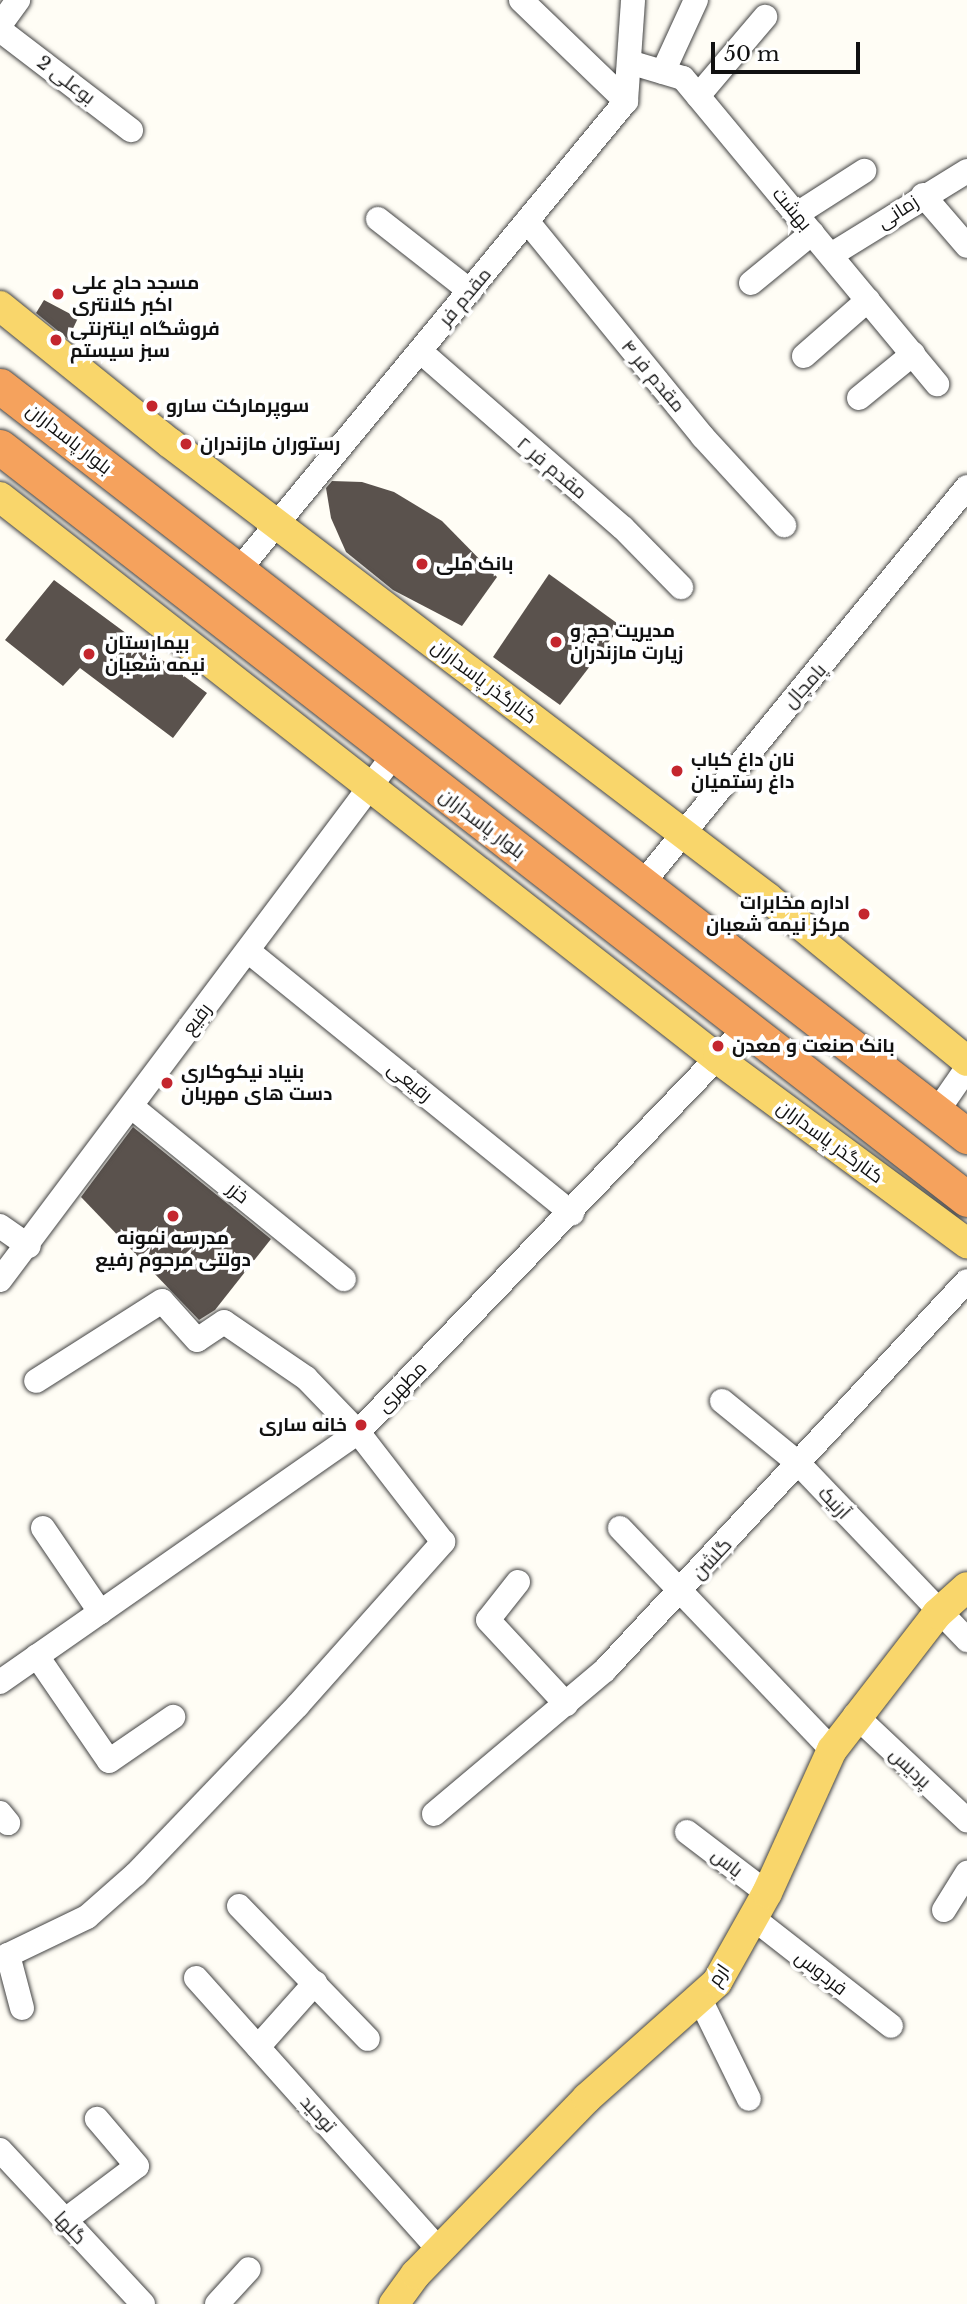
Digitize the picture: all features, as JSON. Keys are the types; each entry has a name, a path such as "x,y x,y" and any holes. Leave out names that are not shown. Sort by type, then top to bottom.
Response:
{"highway":[{"name":"بلوار پاسداران","path":"0,386 967,1136"},
{"name":"بلوار پاسداران","path":"0,447 393,756 967,1199"}],"main road":[{"name":"کنارگذر پاسداران","path":"0,306 277,525 683,834 967,1061"},
{"name":"کنارگذر پاسداران","path":"0,497 368,789 718,1059 967,1243"},
{"name":"ارم","path":"400,2301 439,2250 587,2098 717,1982 760,1905 832,1751 855,1715 937,1614 967,1587"}],"street":[{"path":"0,27 18,0"},
{"path":"521,0 626,101"},
{"path":"626,101 634,0"},
{"path":"663,72 696,0"},
{"path":"698,96 765,17"},
{"name":"بوعلی 2","path":"0,27 131,130"},
{"name":"بهشت","path":"629,62 683,78 937,384"},
{"name":"مقدم فر","path":"238,571 626,101"},
{"path":"751,283 804,223 864,171"},
{"name":"زمانی","path":"831,255 923,195 967,171"},
{"path":"923,195 967,246"},
{"path":"378,219 470,291"},
{"name":"مقدم فر ۴","path":"527,222 704,437 784,525"},
{"path":"804,356 868,300"},
{"name":"مقدم فر ۲","path":"420,351 623,528 681,587"},
{"path":"859,398 913,354"},
{"name":"پامچال","path":"642,884 967,487"},
{"name":"رفیع","path":"0,1280 29,1246 393,756"},
{"name":"رفیعی","path":"248,951 572,1213"},
{"name":"مطهری","path":"0,1682 358,1432 572,1213 747,1027"},
{"path":"936,1112 967,1068"},
{"name":"خزر","path":"132,1107 344,1279"},
{"path":"0,1226 29,1246"},
{"name":"گلشن","path":"434,1814 566,1703 683,1590 967,1281"},
{"path":"22,2008 8,1955 87,1917 136,1874 297,1706 443,1542 358,1432 306,1378 223,1322 197,1340 162,1301 36,1381"},
{"name":"آرنیک","path":"722,1401 798,1464 937,1614 967,1640"},
{"path":"43,1528 100,1612"},
{"path":"620,1528 683,1590 832,1751"},
{"path":"518,1582 488,1620 566,1703"},
{"path":"37,1656 110,1761 173,1717"},
{"name":"پردیس","path":"855,1715 967,1819"},
{"name":"یاس","path":"687,1832 760,1905"},
{"path":"944,1910 967,1874"},
{"name":"فردوس","path":"760,1905 891,2026"},
{"path":"239,1906 368,2039"},
{"name":"توحید","path":"196,1978 439,2250"},
{"path":"258,2047 315,1983"},
{"path":"700,1999 748,2099"},
{"path":"64,2221 137,2166 97,2119"},
{"name":"گلها","path":"0,2150 142,2304"},
{"path":"218,2304 249,2269"}],"building":[{"path":"44,300 78,318 68,339 36,313"},
{"name":"بانک ملی","path":"332,481 362,482 394,492 442,521 497,577 462,626 393,590 346,552 331,518 326,488"},
{"name":"مدیریت حج و زیارت مازندران","path":"549,574 621,626 560,705 493,657"},
{"name":"بیمارستان نیمه شعبان","path":"54,580 207,693 173,738 80,668 63,686 5,640"},
{"name":"مدرسه نمونه دولتی مرحوم رفیع","path":"133,1127 271,1239 215,1310 199,1320 81,1197"}],"place":[{"name":"مسجد حاج علی اکبر کلانتری","path":"58,294"},
{"name":"فروشگاه اینترنتی سبز سیستم","path":"56,340"},
{"name":"سوپرمارکت سارو","path":"152,406"},
{"name":"رستوران مازندران","path":"186,444"},
{"name":"بانک ملی","path":"422,564"},
{"name":"مدیریت حج و زیارت مازندران","path":"556,642"},
{"name":"بیمارستان نیمه شعبان","path":"89,654"},
{"name":"نان داغ کباب داغ رستمیان","path":"677,771"},
{"name":"اداره مخابرات مرکز نیمه شعبان","path":"864,914"},
{"name":"بانک صنعت و معدن","path":"718,1046"},
{"name":"بنیاد نیکوکاری دست های مهربان","path":"167,1083"},
{"name":"مدرسه نمونه دولتی مرحوم رفیع","path":"173,1216"},
{"name":"خانه ساری","path":"361,1425"}]}
